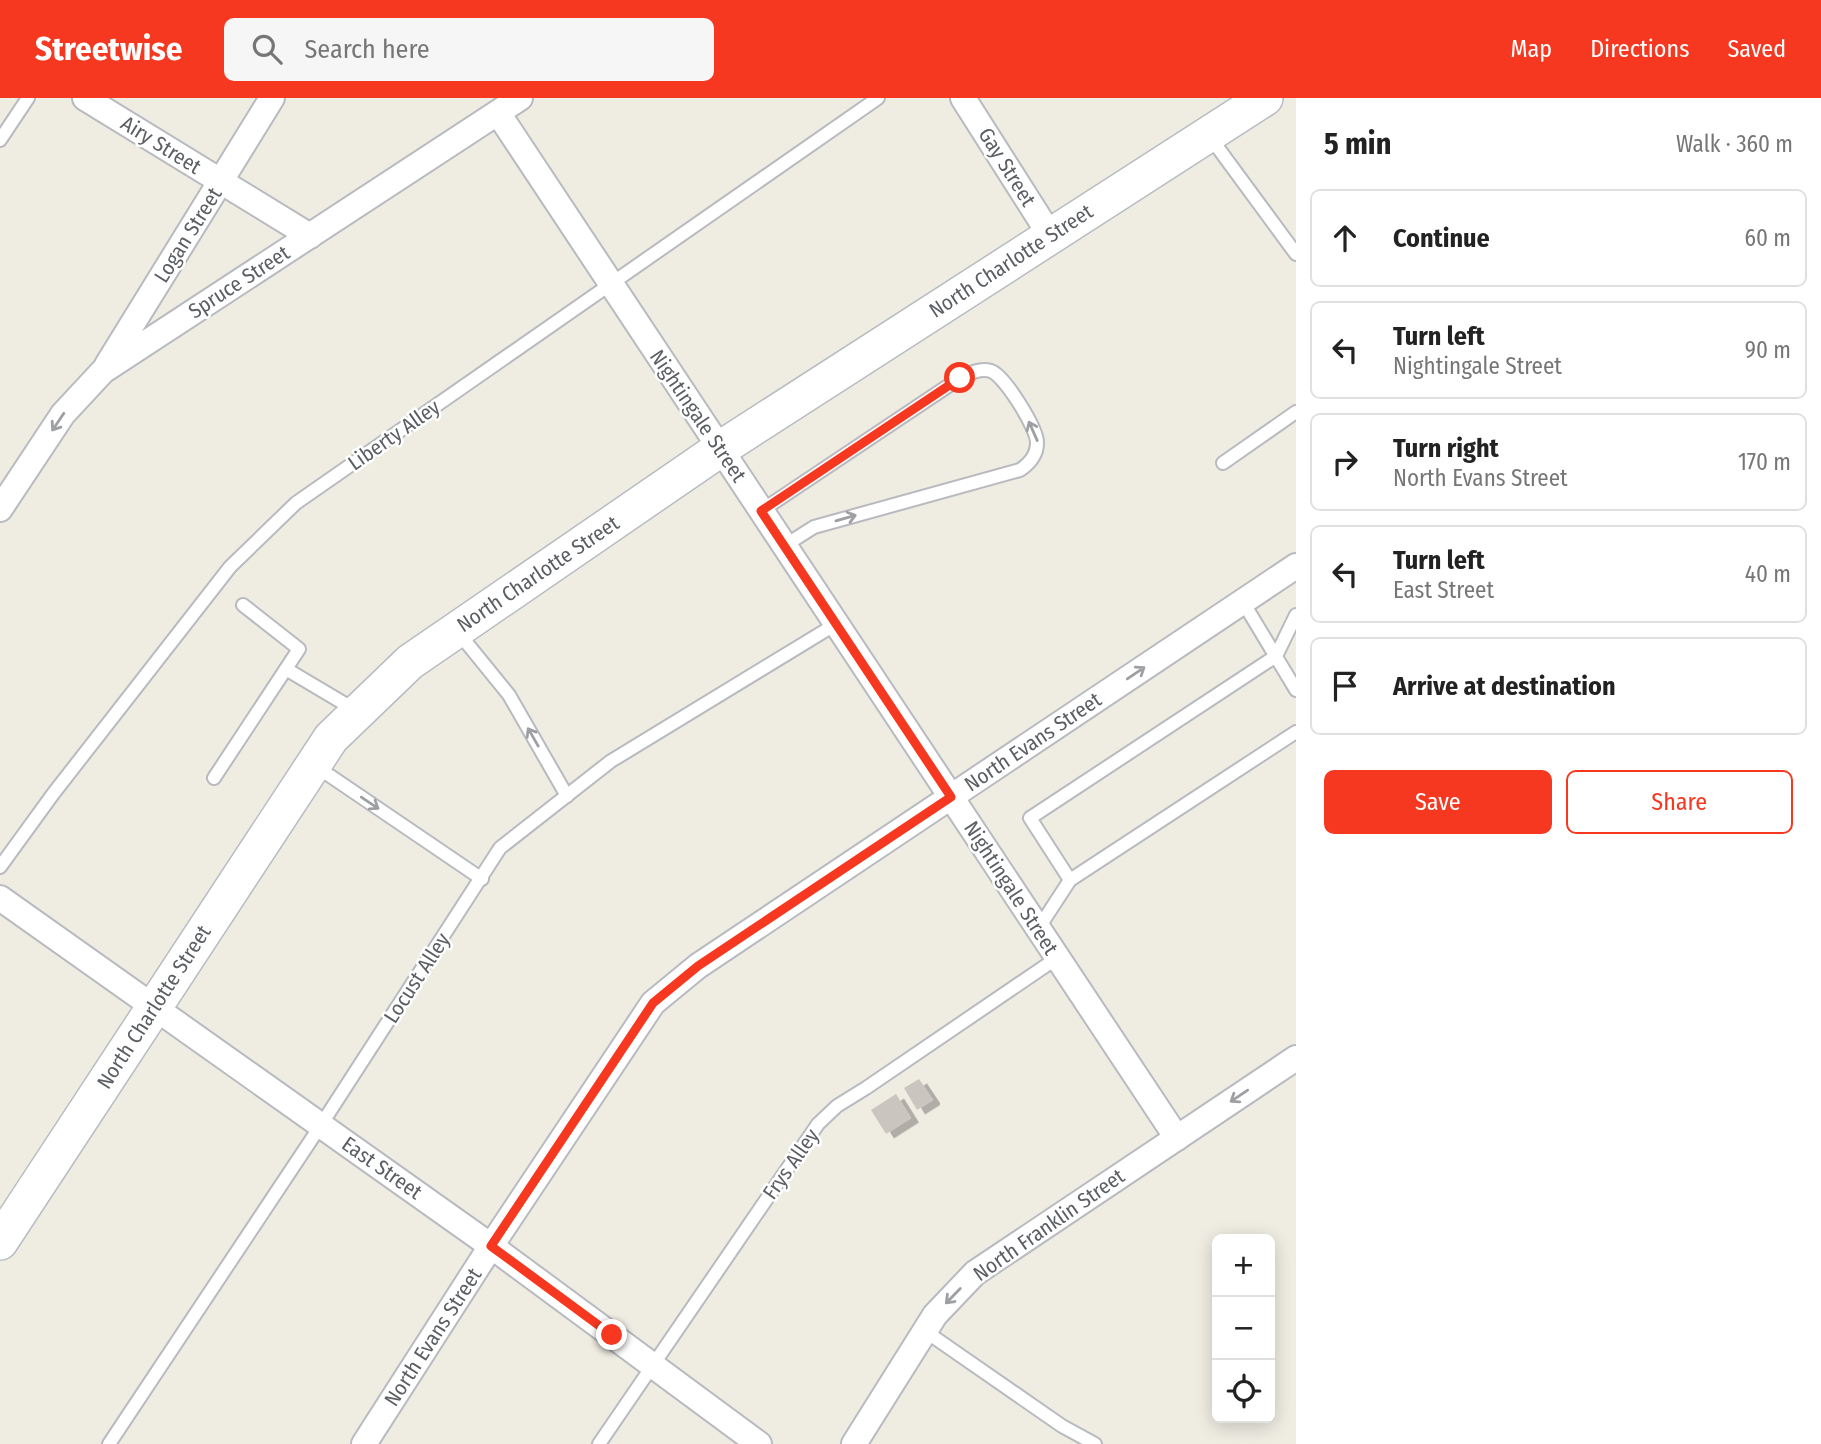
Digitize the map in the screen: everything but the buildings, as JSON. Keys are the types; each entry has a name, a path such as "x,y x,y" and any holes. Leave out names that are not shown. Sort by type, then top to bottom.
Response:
{"main road":[{"name":"North Charlotte Street","path":"0,1242 331,738 410,662 720,449 1265,98"}],"street":[{"name":"Airy Street","path":"85,98 310,236"},
{"name":"Logan Street","path":"103,371 272,98"},
{"name":"Spruce Street","path":"0,509 63,414 103,371 520,98"},
{"name":"Gay Street","path":"963,98 1050,235"},
{"name":"Nightingale Street","path":"498,113 1177,1138"},
{"name":"North Evans Street","path":"364,1444 491,1246 653,1003 698,966 1296,566"},
{"name":"East Street","path":"0,898 491,1246 759,1444"},
{"name":"North Franklin Street","path":"854,1444 935,1315 975,1273 1296,1058"}],"lane":[{"path":"0,140 28,98"},
{"name":"Liberty Alley","path":"0,867 53,794 230,567 296,503 878,98"},
{"path":"1208,134 1296,254"},
{"path":"761,511 960,378 975,371 991,371 1003,378 1034,430 1038,443 1030,463 1020,470 814,527 784,545"},
{"path":"1223,463 1296,412"},
{"path":"1243,602 1296,690"},
{"path":"214,778 299,649 243,605"},
{"path":"1070,880 1030,818 1276,656 1296,615"},
{"name":"Locust Alley","path":"109,1444 321,1125 500,848 611,761 836,624"},
{"path":"456,630 509,695 567,796"},
{"path":"286,669 358,712"},
{"path":"1038,929 1070,880 1296,732"},
{"path":"314,764 482,879"},
{"name":"Frys Alley","path":"599,1444 818,1124 836,1106 1058,958"},
{"path":"925,1331 1062,1426 1095,1444"}],"route":[{"path":"612,1335 491,1246 653,1003 698,966 951,797 761,511 960,378"}]}
